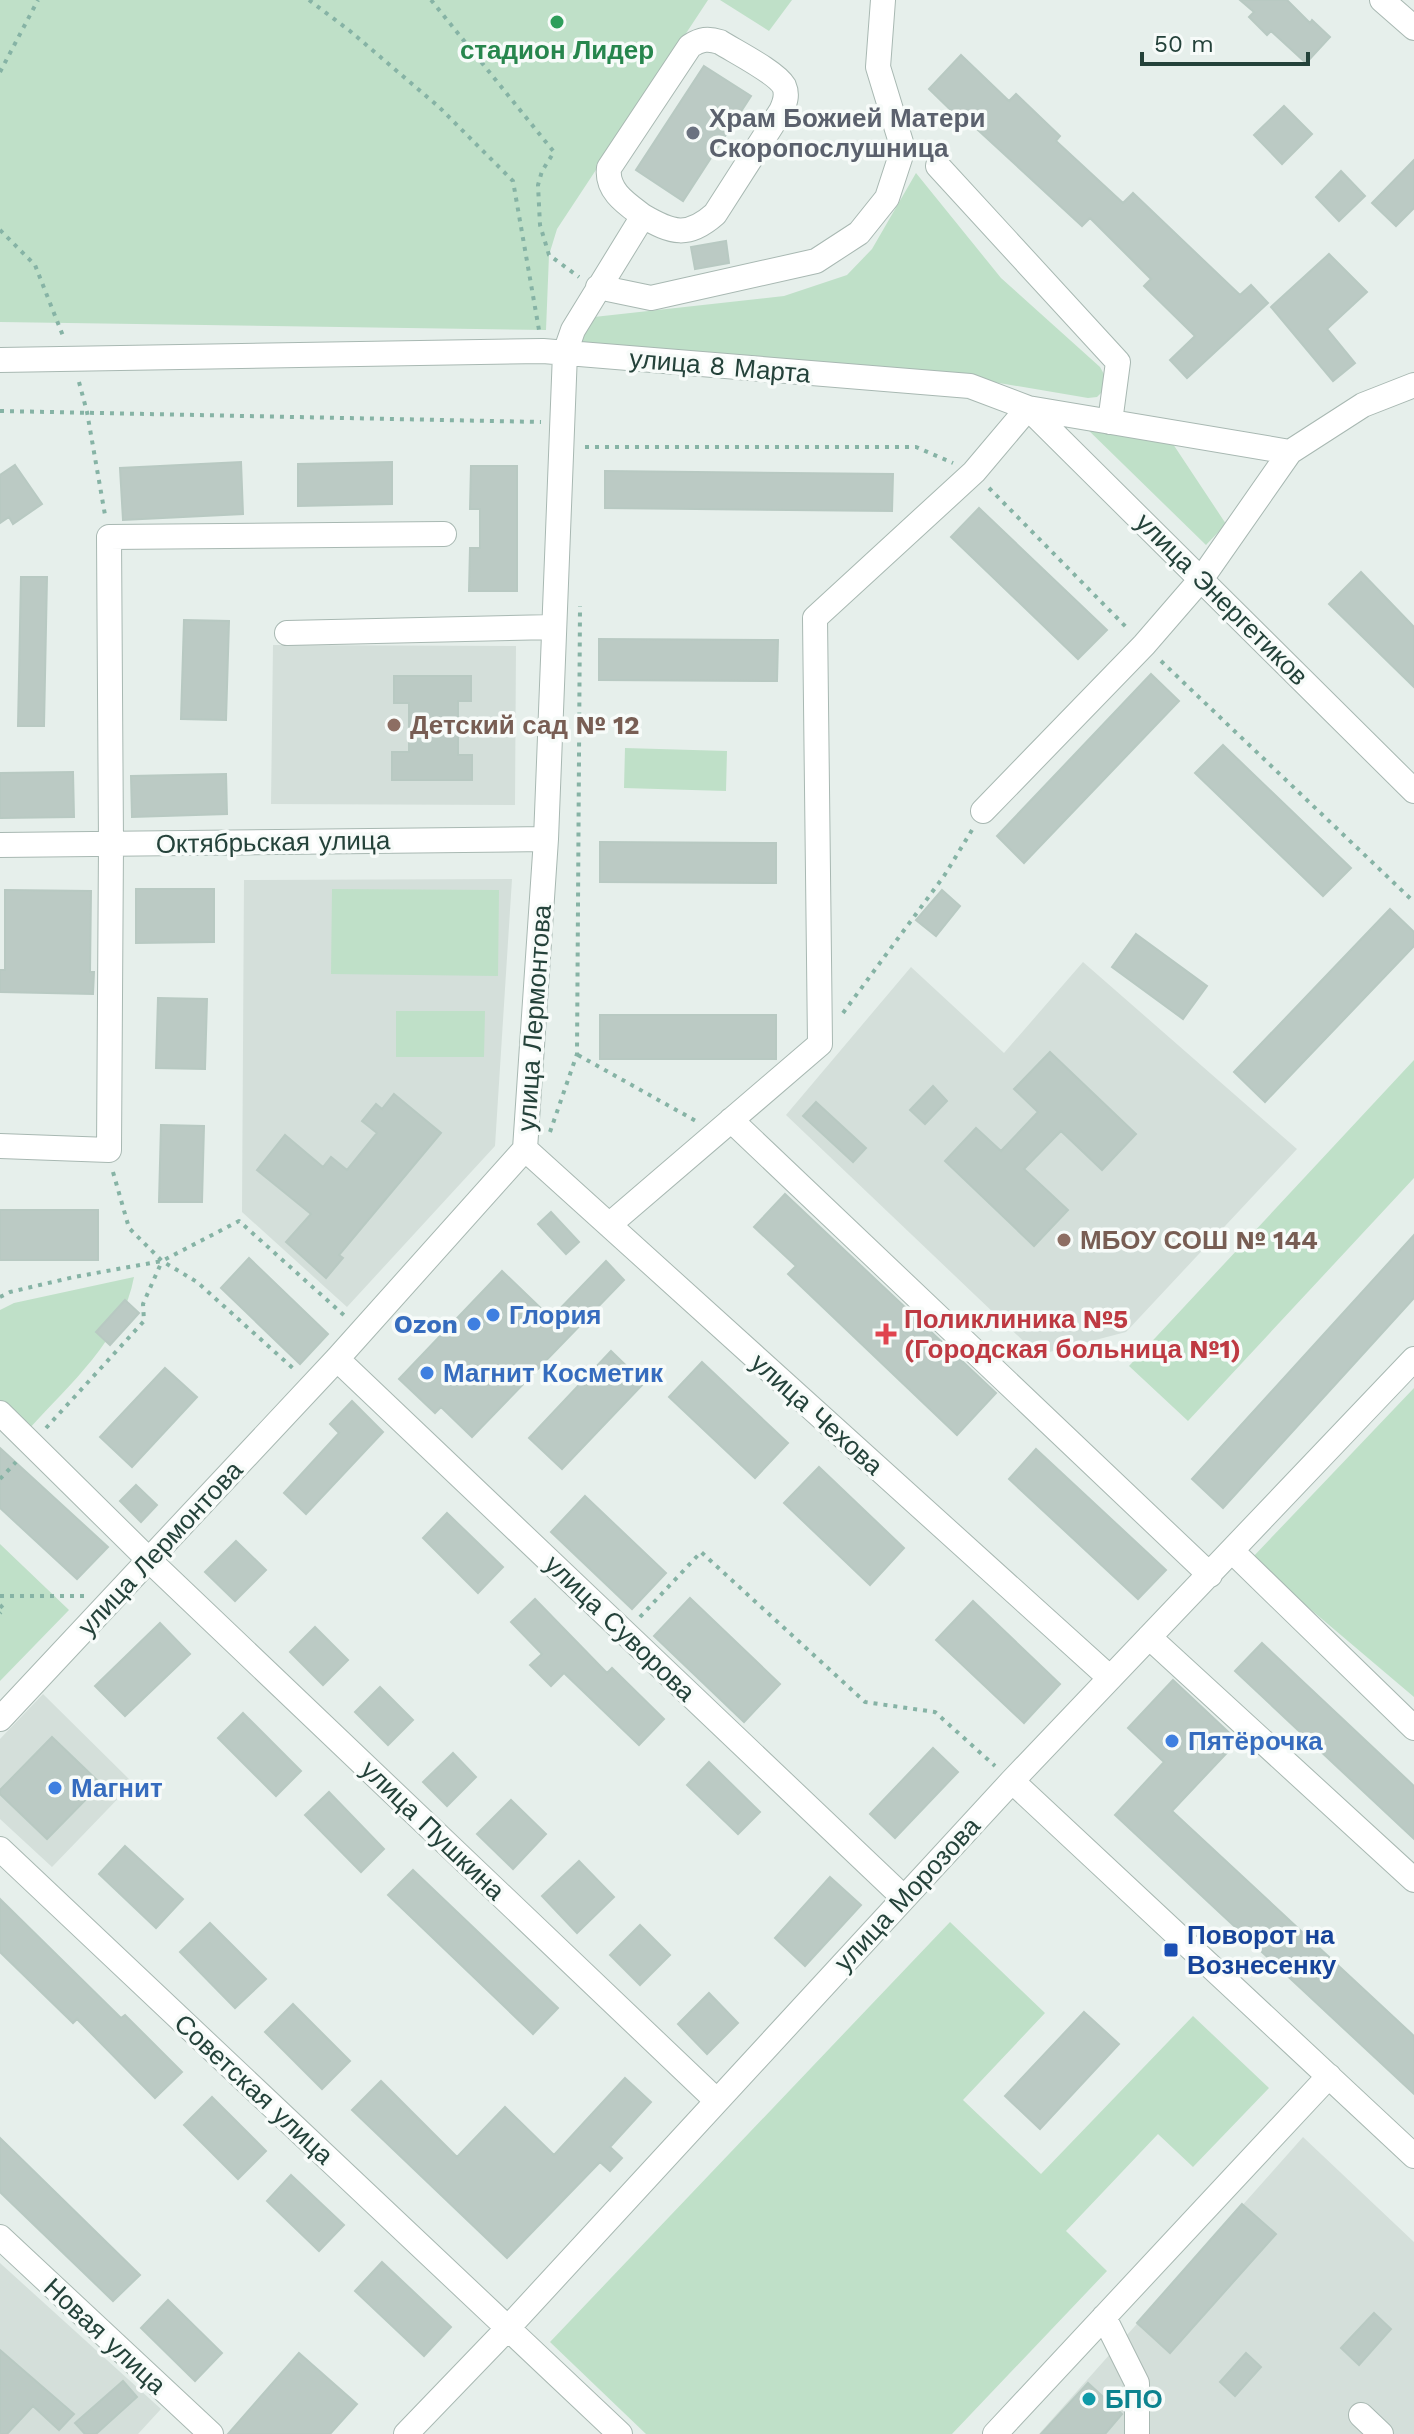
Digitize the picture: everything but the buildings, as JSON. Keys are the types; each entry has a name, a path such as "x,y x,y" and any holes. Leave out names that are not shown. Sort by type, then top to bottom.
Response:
{"street":[{"path":"598,287 651,298 816,261 859,233 887,198 903,149 878,67 883,0"},
{"path":"1382,0 1414,28"},
{"path":"699,40 720,42 784,86 786,99 781,111 715,214 700,227 684,232 658,225 643,216 621,200 608,176 609,168 690,46 699,40"},
{"path":"938,166 1118,362 1110,422"},
{"path":"554,352 573,330 643,216"},
{"name":"улица 8 Марта","path":"0,360 554,352 970,386 1028,408 1290,452"},
{"name":"улица Лермонтова","path":"0,1719 337,1359 525,1149 546,839 562,421 554,352"},
{"path":"983,811 1144,645 1202,578 1290,452 1363,405 1413,387"},
{"path":"609,1225 820,1044 815,618 974,472 1028,408"},
{"name":"улица Энергетиков","path":"1028,408 1414,791"},
{"path":"0,1146 109,1150 109,537 444,534"},
{"path":"287,633 554,627"},
{"name":"Октябрьская улица","path":"0,845 546,839"},
{"path":"723,1126 1210,1575"},
{"name":"улица Чехова","path":"525,1149 1110,1678"},
{"name":"улица Суворова","path":"337,1359 903,1897"},
{"name":"улица Морозова","path":"406,2434 507,2329 903,1897 1414,1359"},
{"name":"улица Пушкина","path":"0,1413 149,1560 717,2101"},
{"path":"1232,1551 1414,1728"},
{"path":"1149,1637 1414,1880"},
{"path":"1012,1781 1414,2156"},
{"name":"Советская улица","path":"0,1849 620,2434"},
{"path":"995,2434 1329,2076"},
{"name":"Новая улица","path":"0,2237 211,2434"},
{"path":"1104,2317 1137,2383 1137,2434"},
{"path":"1361,2415 1381,2434"}],"path":[{"path":"0,72 38,0"},
{"path":"309,0 439,107 513,181 554,352"},
{"path":"431,0 554,152 542,171 538,185 540,225 549,255 572,273 598,287"},
{"path":"0,230 35,265 72,360 87,412 109,537"},
{"path":"0,411 562,421 581,447 916,447 974,472 1144,645 1414,902"},
{"path":"549,1135 577,1054 580,591"},
{"path":"820,1044 944,876 983,811"},
{"path":"577,1054 723,1126"},
{"path":"109,1150 117,1193 129,1228 162,1261 197,1282 312,1385"},
{"path":"0,1297 74,1277 162,1261 239,1221 351,1321"},
{"path":"0,1479 144,1321 143,1304 162,1261"},
{"path":"625,1632 701,1552 865,1702 935,1712 1012,1781"},
{"path":"0,1596 93,1596 83,1607"},
{"path":"0,1605 4,1609 0,1613"}],"shaded area":[{"name":"Детский сад № 12","path":"273,645 516,646 515,805 271,804"},
{"path":"512,879 495,1146 347,1307 242,1212 244,880"},
{"name":"МБОУ СОШ № 144","path":"1083,962 1297,1149 1126,1332 1038,1355 786,1115 911,967 1004,1053"},
{"path":"43,1694 133,1783 52,1867 0,1819 0,1739"},
{"path":"1303,2137 1414,2242 1414,2434 1039,2434"},
{"path":"0,2263 161,2409 138,2434 0,2434"}],"green space":[{"path":"0,0 708,0 557,229 549,255 546,330 0,322"},
{"path":"720,0 792,0 769,31"},
{"path":"916,173 1001,278 1100,367 1105,376 1105,389 1097,397 952,375 584,346 579,336 594,317 784,296 847,275 872,249"},
{"path":"1082,424 1173,444 1226,524 1206,545"},
{"path":"625,748 727,751 726,791 624,788"},
{"path":"332,889 499,890 498,976 331,974"},
{"path":"396,1011 485,1011 484,1057 396,1057"},
{"path":"1414,1060 1414,1178 1188,1421 1129,1366"},
{"path":"134,1277 119,1320 106,1340 77,1378 29,1429 0,1400 0,1310 14,1303"},
{"path":"1414,1388 1414,1697 1251,1559"},
{"path":"0,1544 69,1610 0,1681"},
{"path":"950,1922 1045,2013 963,2100 1041,2174 1193,2016 1269,2088 1193,2167 1158,2134 1066,2231 1107,2271 952,2434 646,2434 550,2342"}],"place":[{"name":"стадион Лидер","path":"557,22"},
{"name":"Храм Божией Матери Скоропослушница","path":"693,133"},
{"name":"Детский сад № 12","path":"394,725"},
{"name":"МБОУ СОШ № 144","path":"1064,1240"},
{"name":"Глория","path":"493,1315"},
{"name":"Ozon","path":"474,1324"},
{"name":"Поликлиника №5 (Городская больница №1)","path":"886,1334"},
{"name":"Магнит Косметик","path":"427,1373"},
{"name":"Пятёрочка","path":"1172,1741"},
{"name":"Магнит","path":"55,1788"},
{"name":"Поворот на Вознесенку","path":"1171,1950"},
{"name":"БПО","path":"1089,2399"}]}
